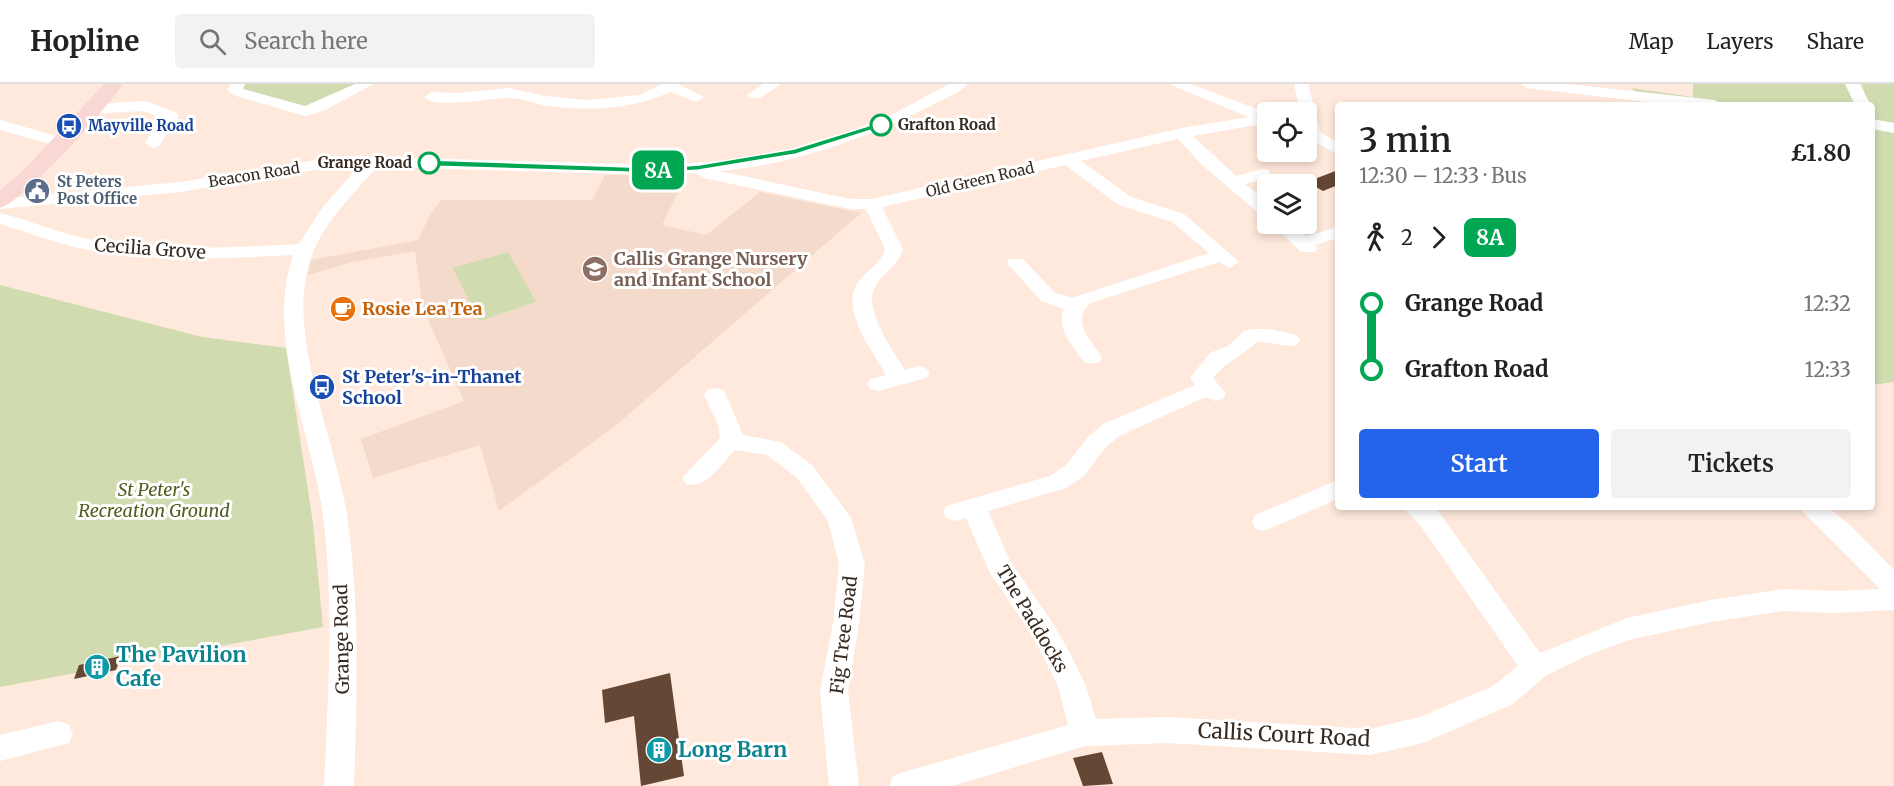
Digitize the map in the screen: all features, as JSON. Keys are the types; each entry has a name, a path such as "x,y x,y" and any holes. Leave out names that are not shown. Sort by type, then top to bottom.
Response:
{"main road":[{"path":"0,202 30,177 114,84"}],"street":[{"path":"238,84 235,90 238,92 302,111 318,108 367,84"},
{"path":"755,95 774,84"},
{"name":"Beacon Road","path":"0,202 180,187 330,162 658,170 699,168 760,160 835,141 891,120 960,84"},
{"path":"1176,84 1257,115"},
{"path":"1301,84 1304,102"},
{"path":"1527,84 1691,102"},
{"path":"1694,84 1699,102"},
{"path":"1852,84 1861,102"},
{"path":"432,96 458,98 515,88 545,101 587,105 642,99 670,86 696,97"},
{"path":"92,109 145,106 171,116 155,136"},
{"name":"Old Green Road","path":"699,168 704,174 850,204 872,204 1182,133 1257,120"},
{"path":"1875,124 1894,128"},
{"path":"0,125 61,142"},
{"path":"1182,133 1208,161 1257,202"},
{"path":"1317,135 1335,148"},
{"path":"1069,160 1125,201 1178,218 1227,259 1083,299 1073,306 1070,315 1071,326 1083,354"},
{"name":"Grange Road","path":"339,786 344,607 330,480 311,412 296,339 294,289 303,249 334,204 372,162"},
{"path":"1234,182 1257,175"},
{"path":"872,204 894,249 888,266 866,285 861,299 862,309 909,376 878,384"},
{"name":"Cecilia Grove","path":"0,218 85,244 148,252 188,254 303,249"},
{"path":"1293,234 1306,245 1335,229"},
{"path":"1014,269 1048,297 1073,306"},
{"name":"The Paddocks","path":"1085,733 1072,686 1060,661 1043,630 999,566 965,510 1071,476 1081,466 1099,438 1209,387 1217,358 1235,351 1251,336 1270,335 1290,340"},
{"path":"696,478 730,441 732,434 714,402"},
{"name":"Fig Tree Road","path":"730,441 773,448 805,472 839,518 852,564 846,623 834,691 844,786"},
{"path":"1264,522 1335,490"},
{"path":"1419,510 1429,518 1535,668"},
{"path":"1814,510 1841,532 1894,587"},
{"name":"Callis Court Road","path":"904,786 1085,733 1179,730 1370,742 1423,730 1503,694 1535,668 1576,648 1627,629 1711,611 1783,600 1834,602 1894,599"},
{"path":"0,748 59,734"}],"shaded area":[{"path":"605,175 678,176 673,187 680,188 662,225 706,235 760,192 861,213 614,427 499,511 480,445 373,478 361,439 464,401 423,308 415,251 353,262 308,275 311,260 418,240 430,215 441,200 592,200"}],"green space":[{"path":"242,84 363,84 310,108 243,91"},
{"path":"1693,84 1847,84 1851,92 1865,93 1861,84 1894,84 1894,382 1875,385 1875,102 1650,102 1631,88 1693,97"},
{"path":"508,252 536,302 479,321 453,268"},
{"name":"St Peter's Recreation Ground","path":"0,285 202,337 286,348 313,523 323,627 0,687"}],"building":[{"path":"1335,171 1335,186 1323,191 1317,188 1317,178"},
{"name":"The Pavilion Cafe","path":"121,656 116,670 74,679 79,665"},
{"name":"Long Barn","path":"670,673 684,776 641,786 634,716 605,723 602,690"},
{"path":"1102,752 1113,784 1083,786 1073,758"}],"bus line":[{"name":"8A","path":"429,163 658,170 723,166 796,152 881,125"}],"place":[{"name":"Grafton Road","path":"881,125"},
{"name":"Mayville Road","path":"69,126"},
{"name":"Grange Road","path":"429,163"},
{"name":"St Peters Post Office","path":"37,191"},
{"name":"Callis Grange Nursery and Infant School","path":"595,269"},
{"name":"Rosie Lea Tea","path":"343,309"},
{"name":"St Peter's-in-Thanet School","path":"322,387"},
{"name":"The Pavilion Cafe","path":"97,667"},
{"name":"Long Barn","path":"659,750"}]}
